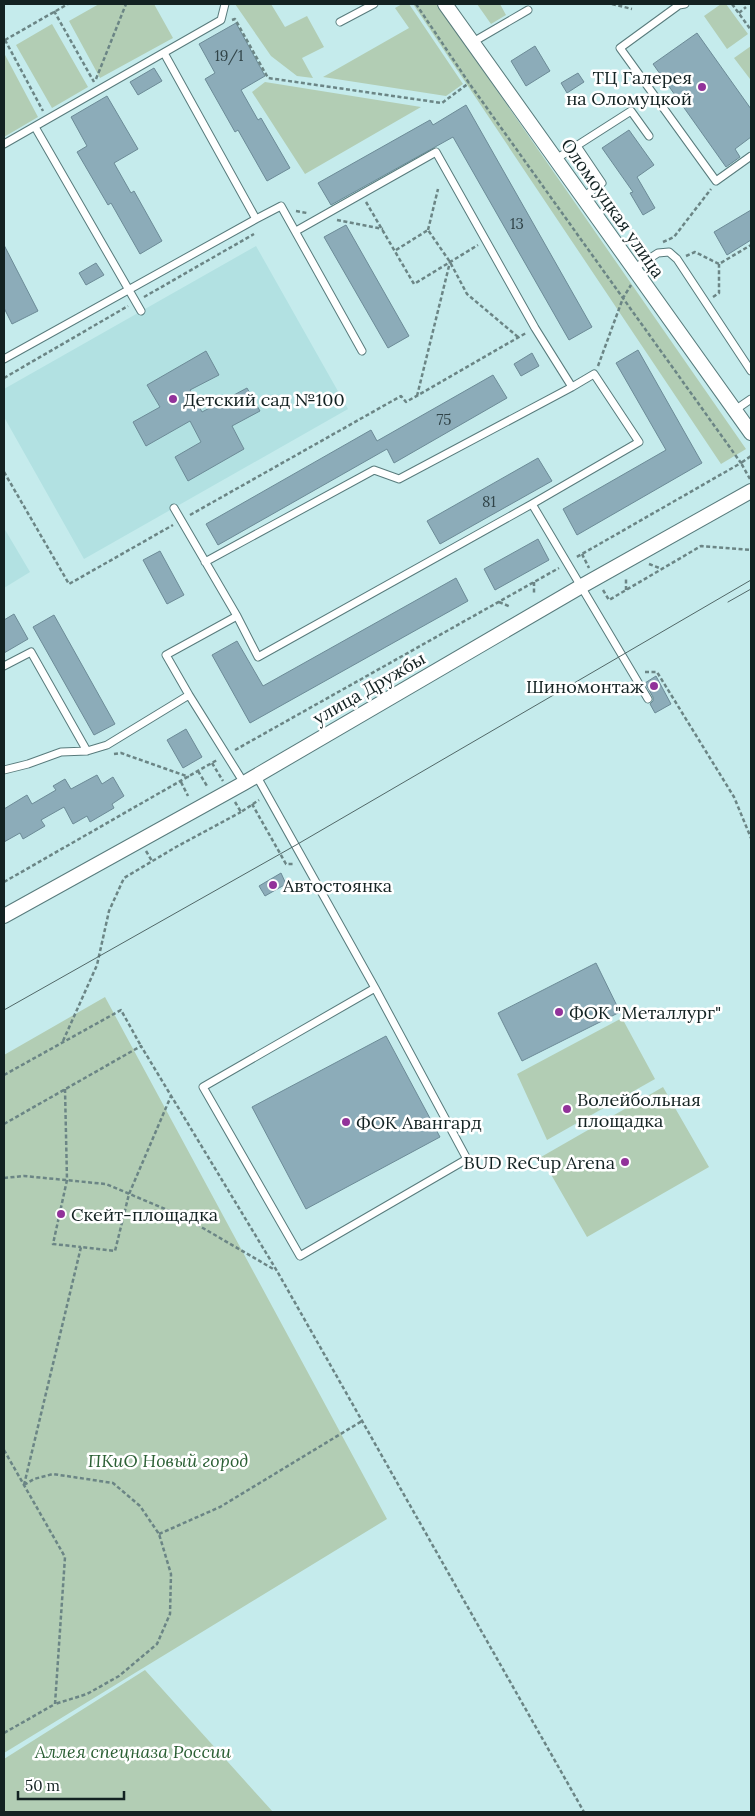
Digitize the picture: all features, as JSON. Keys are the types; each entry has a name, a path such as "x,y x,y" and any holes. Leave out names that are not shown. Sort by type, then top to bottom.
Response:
{"street":[{"name":"Оломоуцкая улица","path":"445,4 556,159 633,275 751,433"},
{"name":"улица Дружбы","path":"4,916 250,779 580,587 751,491"}],"lane":[{"path":"4,144 221,20 225,4"},
{"path":"340,22 374,4"},
{"path":"684,4 679,5 620,48 716,182 751,156"},
{"path":"472,42 528,10"},
{"path":"164,53 256,219"},
{"path":"556,159 630,111 649,136"},
{"path":"35,127 141,311"},
{"path":"577,146 602,183 582,197"},
{"path":"296,231 436,152 535,328 572,387"},
{"path":"4,359 282,206 362,351"},
{"path":"633,275 658,253 669,252 678,259 751,371"},
{"path":"174,508 205,562 237,616 258,657 640,442 594,374 399,479 374,470 205,562"},
{"path":"735,410 751,399"},
{"path":"532,504 648,699"},
{"path":"237,616 166,655 226,755 266,796 296,845 375,988 467,1159 300,1256 203,1087 375,988"},
{"path":"4,666 31,652 87,752"},
{"path":"4,770 28,764 61,752 87,752 107,745 189,695"}],"path":[{"path":"47,120 4,40 68,4"},
{"path":"54,12 94,83 126,4"},
{"path":"416,4 469,83 751,480"},
{"path":"612,4 632,10"},
{"path":"732,4 751,30"},
{"path":"739,13 746,8"},
{"path":"221,20 224,25 235,19 268,78 442,103 469,83"},
{"path":"658,253 658,244 674,236 716,182"},
{"path":"396,250 428,230 438,189"},
{"path":"362,194 414,284 486,240"},
{"path":"286,215 294,211 383,229"},
{"path":"4,378 261,230"},
{"path":"428,230 450,262 467,294 518,337"},
{"path":"719,264 751,245"},
{"path":"678,259 695,252 719,264"},
{"path":"417,396 450,262"},
{"path":"719,264 719,293"},
{"path":"594,374 633,275"},
{"path":"4,472 69,584 400,396 406,402 535,328"},
{"path":"4,882 568,563 741,464 751,456"},
{"path":"600,586 609,600 701,546 751,550"},
{"path":"582,554 593,574"},
{"path":"649,564 662,569"},
{"path":"626,576 626,590"},
{"path":"534,582 534,594"},
{"path":"499,602 511,607"},
{"path":"633,673 657,672 734,797 751,838"},
{"path":"106,756 121,753 189,777"},
{"path":"212,763 225,784"},
{"path":"198,771 207,786"},
{"path":"180,782 188,796"},
{"path":"232,796 240,812"},
{"path":"63,1041 97,965 109,911 124,878 266,796"},
{"path":"173,842 176,847"},
{"path":"146,850 152,861"},
{"path":"4,1075 121,1010 276,1271 584,1812"},
{"path":"4,1124 141,1046"},
{"path":"65,1089 67,1180 53,1244 115,1251 129,1194 171,1096"},
{"path":"4,1178 24,1176 106,1184 184,1216 276,1271"},
{"path":"24,1485 81,1247"},
{"path":"159,1534 220,1507 362,1421"},
{"path":"4,1450 65,1557 55,1704"},
{"path":"4,1733 55,1704 87,1694 119,1676 157,1644 170,1614 171,1574 159,1534 140,1506 113,1483 53,1474 34,1479 24,1485"}],"shaded area":[{"name":"Детский сад №100","path":"256,246 348,409 84,559 4,417 4,389"},
{"path":"4,528 30,572 4,588"}],"green space":[{"path":"99,4 154,4 173,38 100,78 69,21"},
{"path":"235,4 271,4 285,27 307,16 324,47 302,58 313,78 297,76 271,56"},
{"path":"402,4 409,4 463,84 446,96 323,77 409,28 395,8"},
{"path":"413,4 437,4 746,449 721,464"},
{"path":"477,4 500,4 506,15 491,24"},
{"path":"721,4 726,4 748,34 727,49 704,16"},
{"path":"52,24 88,87 52,108 16,45"},
{"path":"751,46 751,79 750,79 734,58"},
{"path":"4,53 38,117 4,137"},
{"path":"265,82 421,107 305,174 252,92"},
{"name":"ПКиО Новый город","path":"105,997 387,1519 4,1753 4,1055"},
{"name":"Волейбольная площадка","path":"622,1018 655,1079 547,1140 517,1074"},
{"name":"BUD ReCup Arena","path":"663,1087 709,1167 587,1237 541,1157"},
{"name":"Аллея спецназа России","path":"145,1670 273,1812 4,1812 4,1759"}],"building":[{"path":"236,23 265,76 241,90 258,120 261,118 290,168 267,181 238,130 235,132 205,79 215,73 199,44"},
{"name":"ТЦ Галерея на Оломуцкой","path":"697,33 751,109 751,137 735,149 740,157 726,167 653,64"},
{"path":"535,46 550,71 526,86 511,61"},
{"path":"154,68 162,81 138,95 130,82"},
{"path":"578,73 584,82 567,93 561,83"},
{"path":"107,96 138,149 114,163 131,193 134,191 162,241 140,254 111,203 108,205 77,152 87,146 71,117"},
{"path":"466,105 592,327 569,340 453,137 331,205 318,183 430,120 433,125"},
{"path":"629,130 654,165 637,177 655,208 643,215 630,193 633,192 602,148"},
{"path":"751,210 751,240 727,255 714,232"},
{"path":"346,225 409,336 388,348 324,237"},
{"path":"4,245 38,311 12,324 4,308"},
{"path":"96,263 104,275 86,285 79,273"},
{"path":"638,350 702,463 577,535 563,509 666,450 616,363"},
{"path":"206,351 219,375 190,390 202,412 247,388 260,411 232,426 244,449 188,481 175,457 201,442 190,421 146,446 133,422 160,407 147,385"},
{"path":"532,353 539,366 521,376 514,364"},
{"path":"493,375 507,398 394,463 387,449 218,545 206,524 371,430 377,441"},
{"path":"538,458 552,481 440,544 427,521"},
{"path":"538,539 549,560 495,590 484,569"},
{"path":"160,551 184,595 167,604 143,560"},
{"path":"456,578 468,601 250,723 212,655 237,641 263,686"},
{"path":"14,614 28,639 4,653 4,620"},
{"path":"54,615 115,724 94,735 33,627"},
{"path":"656,676 671,704 655,713 650,704 653,701 653,697 645,683"},
{"path":"186,729 202,757 183,768 167,740"},
{"path":"97,775 102,784 113,777 124,796 112,804 114,808 90,822 87,816 73,824 64,807 41,820 45,826 23,839 20,833 4,842 4,809 27,795 32,804 56,790 53,786 65,779 71,789"},
{"name":"Автостоянка","path":"281,873 286,884 265,896 259,886"},
{"name":"ФОК \"Металлург\"","path":"596,963 620,1012 522,1061 498,1013"},
{"name":"ФОК Авангард","path":"386,1036 440,1137 306,1209 252,1107"}],"tram line":[{"path":"4,1010 296,845 751,580"},
{"path":"728,602 751,589"}],"place":[{"name":"ТЦ Галерея на Оломуцкой","path":"702,87"},
{"name":"Детский сад №100","path":"173,399"},
{"name":"Шиномонтаж","path":"654,686"},
{"name":"Автостоянка","path":"273,885"},
{"name":"ФОК \"Металлург\"","path":"559,1012"},
{"name":"Волейбольная площадка","path":"567,1109"},
{"name":"ФОК Авангард","path":"346,1122"},
{"name":"BUD ReCup Arena","path":"625,1162"},
{"name":"Скейт-площадка","path":"61,1214"}]}
